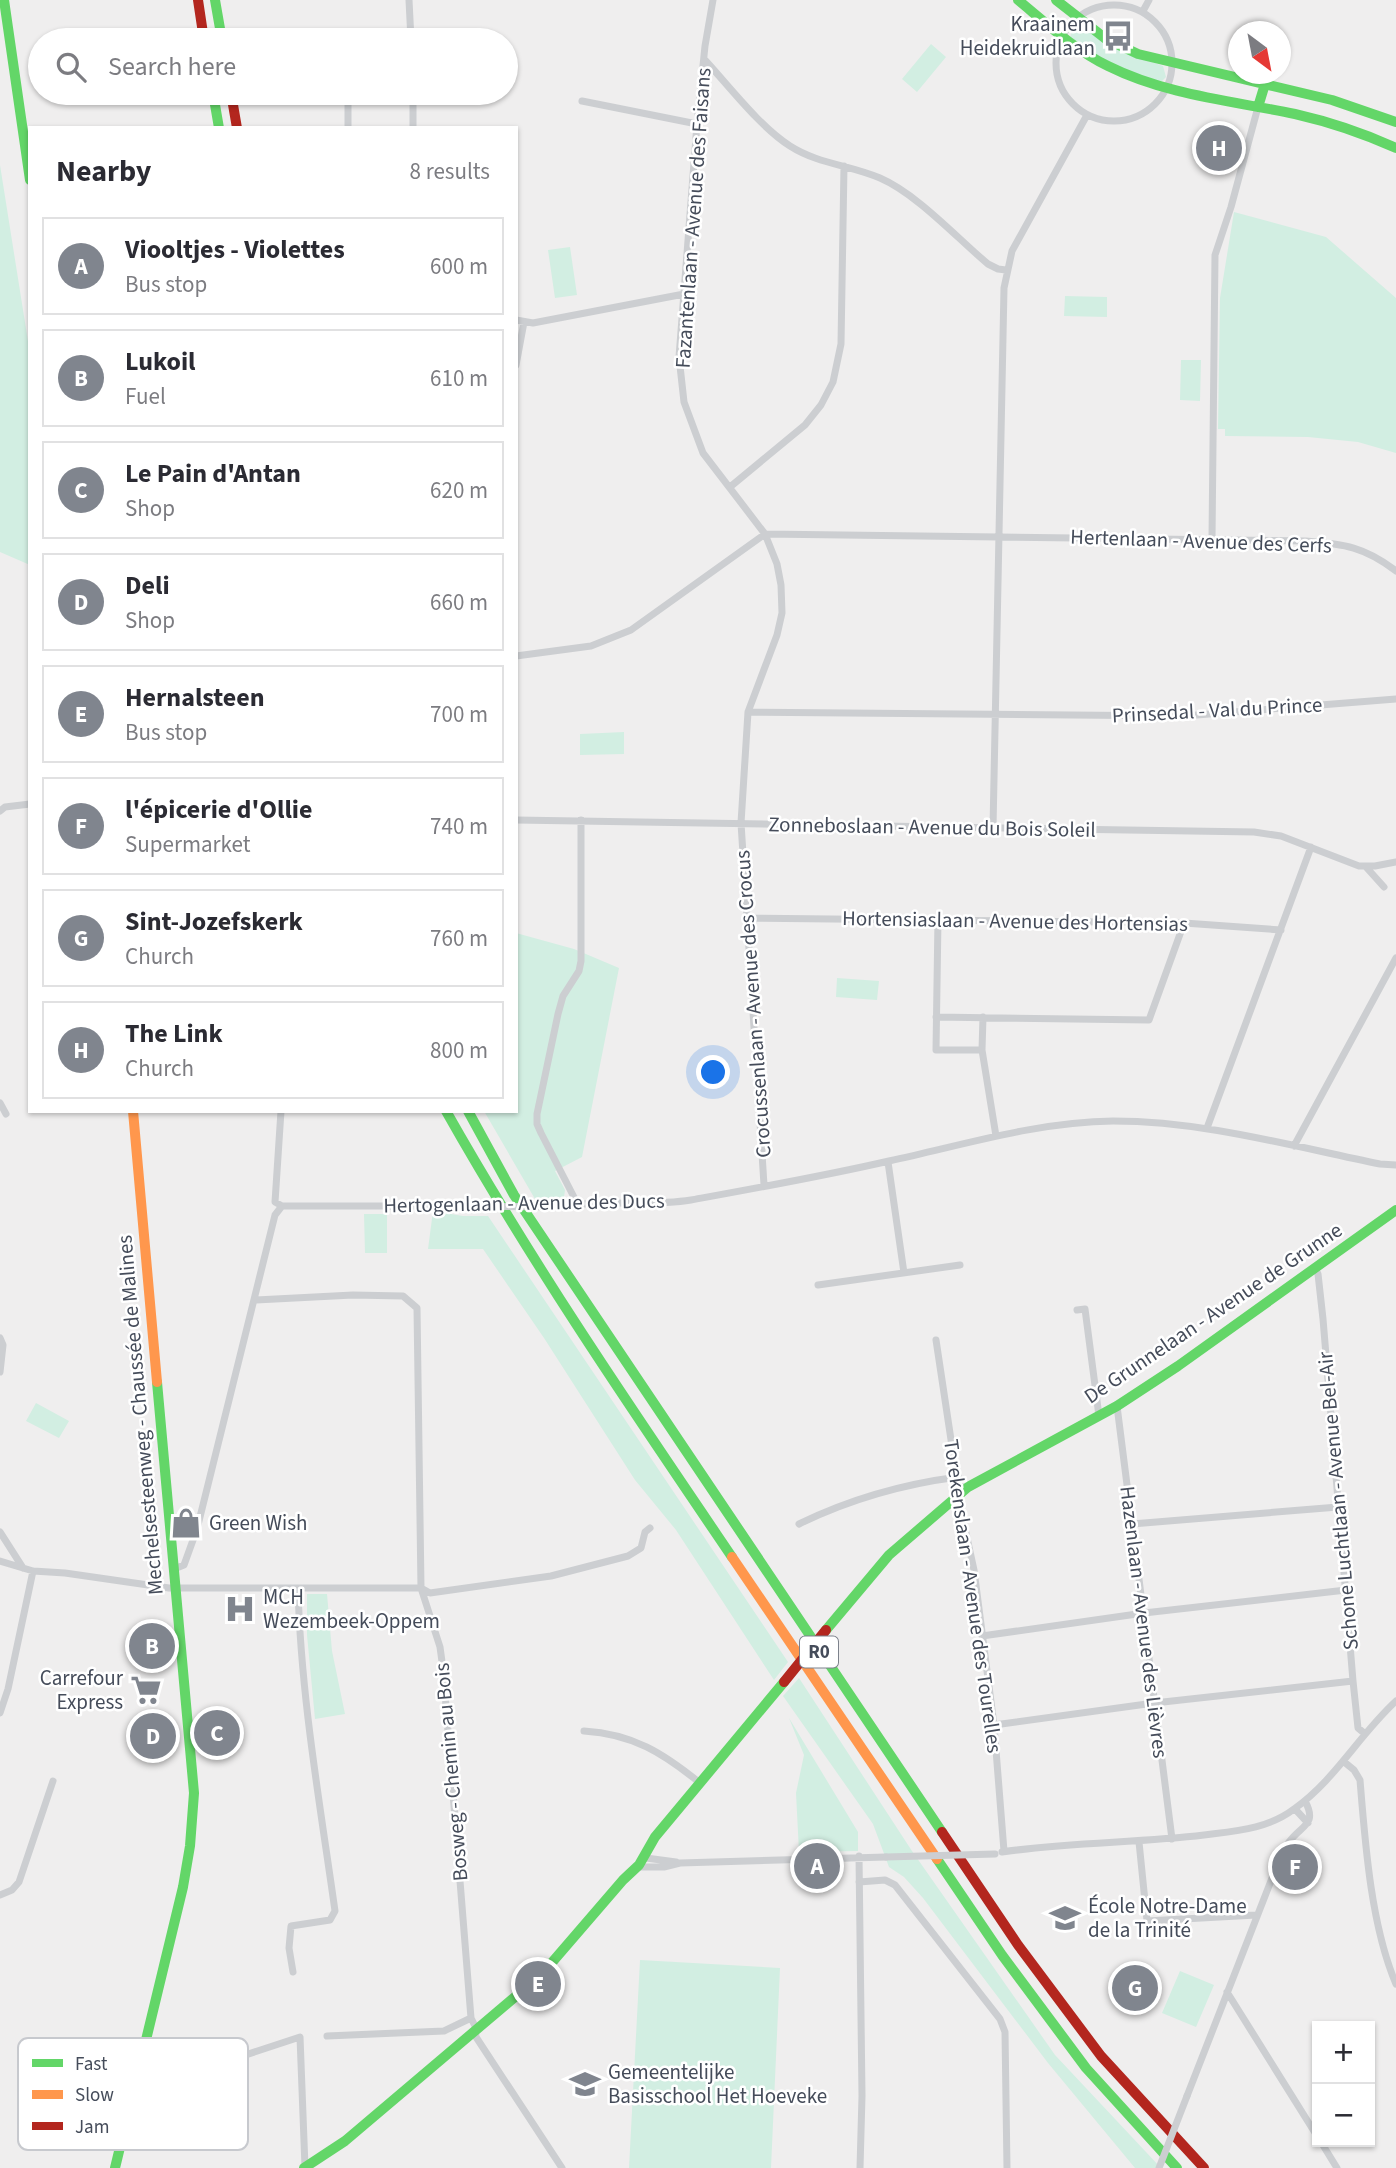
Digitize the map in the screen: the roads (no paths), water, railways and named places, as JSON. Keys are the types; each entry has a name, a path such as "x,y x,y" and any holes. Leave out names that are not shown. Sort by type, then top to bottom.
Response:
{"main road":[{"path":"4,0 28,166"},
{"path":"197,0 202,28"},
{"path":"215,0 220,28"},
{"path":"1018,0 1062,36 1103,64 1166,88 1341,127 1371,136 1396,148"},
{"path":"1056,0 1076,17 1125,49 1172,64 1228,76"},
{"path":"1258,107 1265,84 1352,105 1396,122"},
{"path":"215,105 219,126"},
{"path":"233,105 237,126"},
{"name":"Mechelsesteenweg - Chaussée de Malines","path":"133,1113 193,1775 192,1829 183,1887 146,2038"},
{"name":"R0","path":"447,1113 491,1191 586,1342 1002,1955 1086,2068 1177,2168"},
{"name":"R0","path":"469,1113 529,1218 1018,1945 1101,2056 1204,2168"},
{"name":"De Grunnelaan - Avenue de Grunne","path":"304,2168 345,2141 542,1974 623,1880 639,1867 655,1837 889,1555 960,1494 1117,1406 1178,1366 1396,1210"},
{"name":"Mechelsesteenweg - Chaussée de Malines","path":"115,2168 119,2150"}],"street":[{"path":"409,0 410,28"},
{"name":"Fazantenlaan - Avenue des Faisans","path":"713,0 697,124 679,357 684,402 703,453 765,534 779,571 782,613 777,635 748,712 741,823"},
{"path":"1143,12 1149,0"},
{"path":"1123,4 1143,12 1161,28 1169,42 1172,64 1166,88 1155,105 1139,117 1125,121 1106,121 1077,109 1064,94 1057,78 1056,51 1062,36 1076,17 1096,6 1123,4"},
{"path":"704,60 784,142 811,157 892,184 910,196 988,264 1006,270"},
{"path":"582,101 697,124"},
{"path":"348,105 348,126"},
{"path":"413,105 413,126"},
{"path":"1212,539 1215,255 1258,107"},
{"path":"993,828 1003,306 1006,270 1021,233 1087,115"},
{"path":"730,487 805,425 821,405 832,383 841,344 844,166"},
{"path":"518,343 520,321 533,323 684,294"},
{"path":"518,656 592,646 631,630 765,534"},
{"name":"Hertenlaan - Avenue des Cerfs","path":"765,534 1212,539 1333,544 1368,551 1396,571"},
{"name":"Prinsedal - Val du Prince","path":"748,712 1184,716 1396,699"},
{"path":"2,807 28,804"},
{"name":"Zonneboslaan - Avenue du Bois Soleil","path":"518,820 1254,832 1281,836 1343,861 1366,867"},
{"path":"577,1203 541,1133 537,1114 558,1014 564,996 579,971 582,947 581,820"},
{"name":"Crocussenlaan - Avenue des Crocus","path":"741,823 764,1185"},
{"path":"1207,1128 1311,847"},
{"path":"1366,867 1396,862"},
{"path":"1366,867 1384,887"},
{"name":"Hortensiaslaan - Avenue des Hortensias","path":"748,918 1184,923 1281,930"},
{"path":"938,919 936,1050 982,1050"},
{"path":"936,1017 1149,1020 1184,923"},
{"path":"1294,1146 1396,958"},
{"path":"983,1017 982,1050 996,1136"},
{"path":"0,1102 6,1114"},
{"path":"174,1569 184,1565 197,1529 275,1215 282,1206 275,1202 281,1113"},
{"name":"Hertogenlaan - Avenue des Ducs","path":"282,1206 559,1207 577,1203 623,1204 688,1200 888,1162 1038,1126 1102,1121 1166,1122 1207,1128 1393,1166 1396,1173"},
{"path":"888,1162 905,1273"},
{"path":"818,1285 960,1265"},
{"name":"Schone Luchtlaan - Avenue Bel-Air","path":"1315,1268 1318,1274 1353,1681 1358,1728 1364,1732"},
{"name":"Bosweg - Chemin au Bois","path":"256,1300 354,1295 403,1297 417,1308 421,1588 440,1647 443,1669 471,2018 475,2026 474,2034 562,2168"},
{"path":"1077,1310 1085,1309 1099,1416"},
{"path":"0,1338 4,1345 0,1372"},
{"name":"Torekenslaan - Avenue des Tourelles","path":"936,1340 974,1570 994,1725 1004,1852"},
{"name":"Hazenlaan - Avenue des Lièvres","path":"1117,1406 1172,1839"},
{"path":"799,1524 826,1510 886,1492 958,1477"},
{"path":"1132,1524 1338,1507"},
{"path":"0,1560 33,1571 176,1588 421,1588 430,1593 571,1572 638,1551 645,1532 650,1528"},
{"path":"0,1532 23,1569"},
{"path":"0,1713 8,1689 33,1571"},
{"path":"293,1972 289,1948 291,1926 330,1920 335,1912 308,1723 299,1642 298,1589"},
{"path":"982,1636 1144,1613 1346,1590"},
{"path":"994,1725 1154,1703 1353,1681"},
{"path":"646,1858 681,1863 995,1854 1236,1831 1268,1824 1306,1801 1326,1783 1364,1732 1396,1701"},
{"path":"584,1731 607,1733 648,1746 672,1760 700,1783"},
{"path":"1343,1761 1354,1770 1360,1780 1367,1862 1383,1943 1396,1984"},
{"path":"0,1895 12,1890 19,1882 54,1781"},
{"path":"1159,2168 1256,1914 1286,1847 1308,1823 1311,1811 1306,1801"},
{"path":"1295,1809 1308,1823"},
{"path":"1139,1842 1147,1922 1256,1914"},
{"path":"859,1856 862,2096 860,2168"},
{"path":"639,1867 664,1867 681,1863"},
{"path":"859,1882 885,1880 895,1885 1000,2019 1005,2032 1007,2168"},
{"path":"1227,1992 1312,2128"},
{"path":"327,2036 444,2031 471,2018"},
{"path":"248,2054 300,2037 304,2168"},
{"path":"1324,2147 1337,2168"}],"place":[{"name":"Kraainem Heidekruidlaan","path":"1118,36"},
{"name":"The Link","path":"1219,148"},
{"name":"Green Wish","path":"186,1523"},
{"name":"MCH Wezembeek-Oppem","path":"240,1609"},
{"name":"Lukoil","path":"152,1646"},
{"name":"Carrefour Express","path":"146,1690"},
{"name":"Le Pain d'Antan","path":"217,1733"},
{"name":"Deli","path":"153,1736"},
{"name":"Viooltjes - Violettes","path":"817,1866"},
{"name":"l'épicerie d'Ollie","path":"1295,1867"},
{"name":"École Notre-Dame de la Trinité","path":"1065,1918"},
{"name":"Hernalsteen","path":"538,1984"},
{"name":"Sint-Jozefskerk","path":"1135,1988"},
{"name":"Gemeentelijke Basisschool Het Hoeveke","path":"585,2084"}]}
